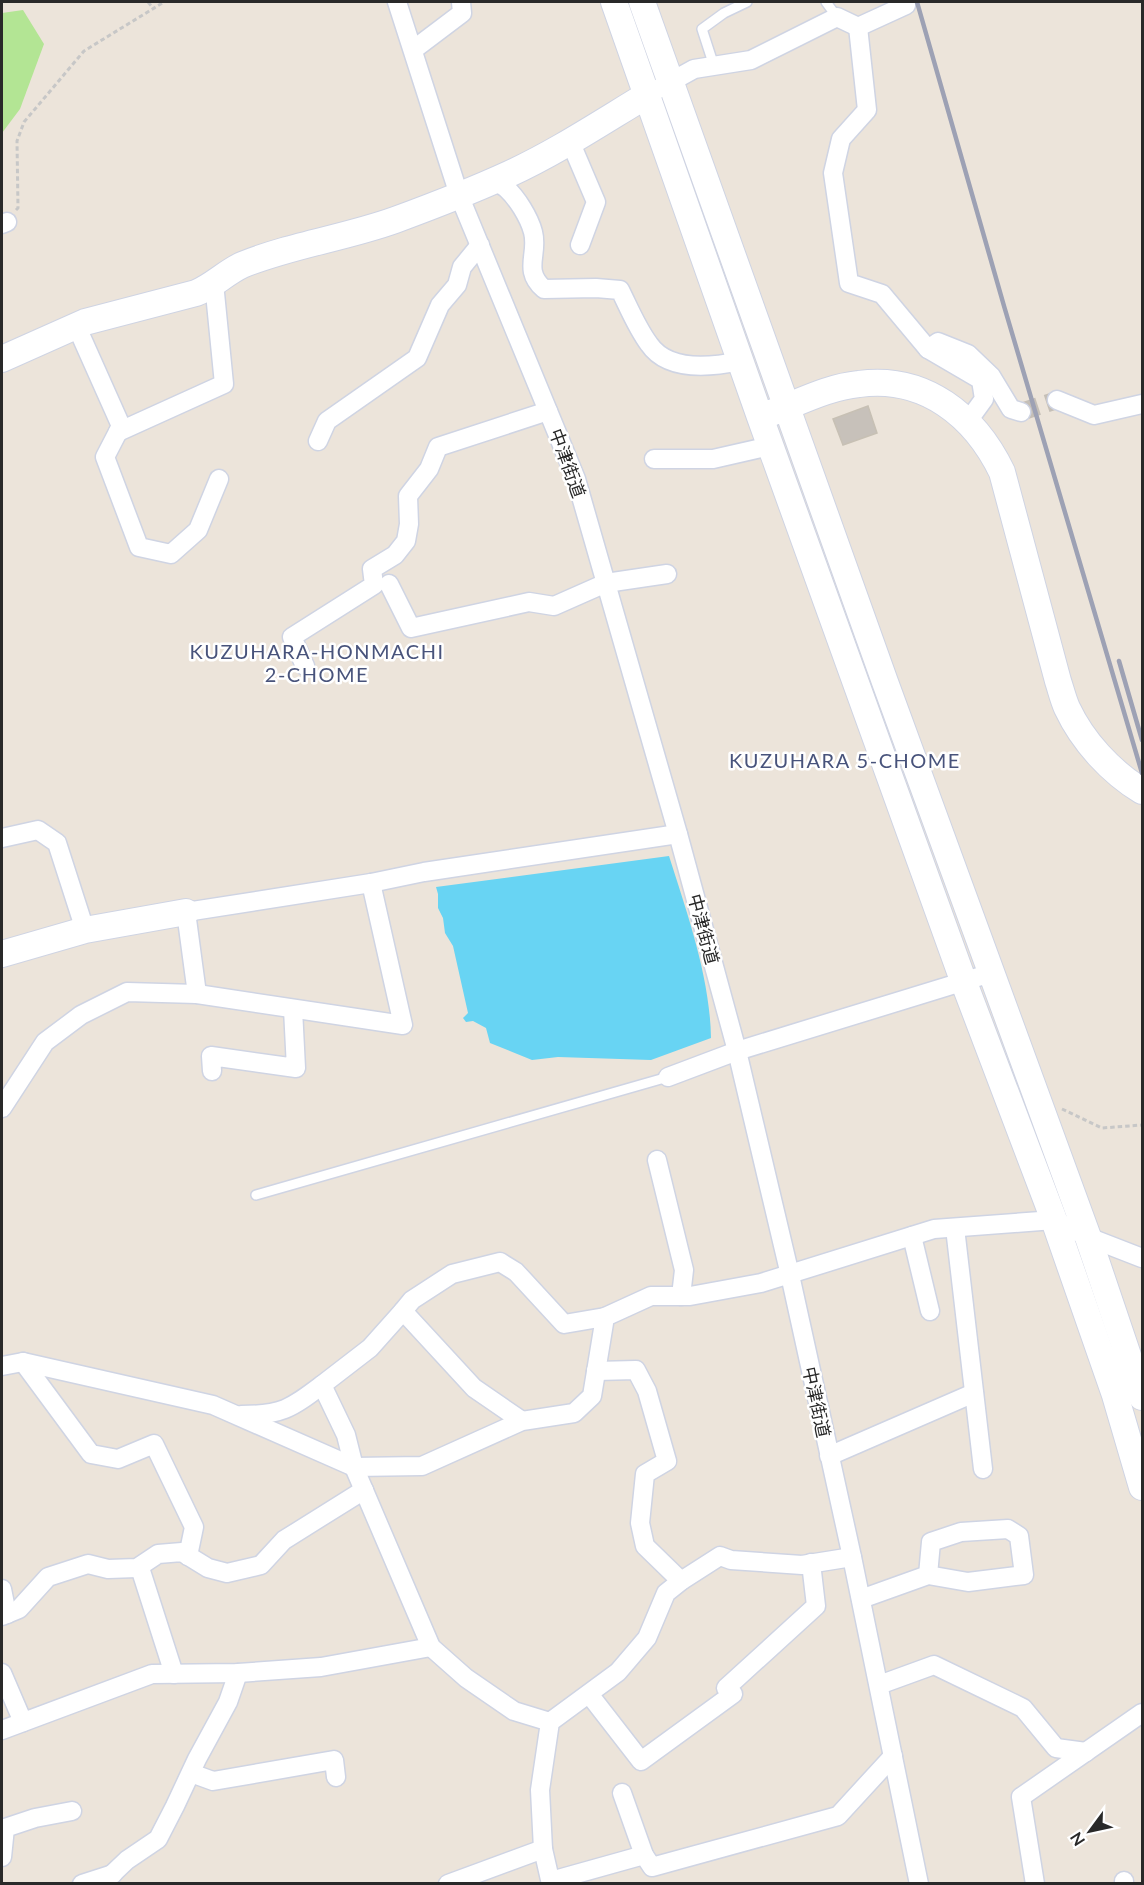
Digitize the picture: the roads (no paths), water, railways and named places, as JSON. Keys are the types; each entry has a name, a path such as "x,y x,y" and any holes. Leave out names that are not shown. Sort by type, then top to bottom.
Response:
{"street":[{"name":"中津街道","path":"397,2 459,195 576,479 678,834 737,1051 790,1275 861,1599 919,1884"},
{"path":"413,50 462,13 461,2"},
{"path":"614,2 770,446 963,980 1054,1220 1115,1395 1143,1487"},
{"path":"642,2 786,407 1088,1237 1143,1397"},
{"path":"2,359 76,325 196,294 241,266 305,244 393,221 459,195 538,159 694,69 751,60 837,18 858,27 906,5"},
{"path":"858,27 867,110 841,139 833,173 849,282 882,294 928,349 981,380 984,399 968,421"},
{"path":"570,141 596,202 580,245"},
{"path":"493,180 506,188 523,210 533,233 532,268 535,281 544,289 620,290 649,345 660,355 675,363 714,366 740,361"},
{"path":"318,441 327,421 417,358 440,305 457,285 462,267 480,245"},
{"path":"118,432 224,384 214,283"},
{"path":"76,325 121,426 105,457 139,547 171,554 198,530 219,479"},
{"path":"928,349 938,342 968,354 990,376 1011,409 1021,412"},
{"path":"760,417 821,393 859,384 890,383 920,389 945,403 968,421 992,451 1002,472 1067,708 1103,760 1127,782 1143,791"},
{"path":"1057,400 1094,416 1143,404"},
{"path":"305,666 292,637 374,585 372,569 395,555 406,541 409,524 408,496 429,469 438,447 548,411"},
{"path":"654,459 713,459 770,446"},
{"path":"389,584 411,628 530,602 554,606 606,583 667,574"},
{"path":"2,838 38,830 57,843 85,930"},
{"path":"2,954 85,930 186,912 371,883 424,872 678,834"},
{"path":"2,1108 45,1042 81,1015 127,992 197,994 403,1025 371,883"},
{"path":"186,912 197,994"},
{"path":"668,1077 737,1051 991,973"},
{"path":"212,1071 211,1056 296,1068 293,1009"},
{"path":"657,1160 684,1270 681,1296"},
{"path":"236,1415 263,1415 282,1411 298,1402 370,1348 412,1300 452,1274 500,1262 516,1272 564,1324 605,1317 651,1296 690,1296 761,1283 934,1229 1054,1220 1088,1237 1143,1258"},
{"path":"955,1228 983,1469"},
{"path":"912,1236 930,1311"},
{"path":"403,1311 474,1388 522,1421"},
{"path":"2,1366 23,1362 213,1405 354,1467 422,1466 522,1421 574,1413 592,1396 605,1317"},
{"path":"23,1362 91,1454 118,1459 154,1443 194,1527 188,1556"},
{"path":"596,1371 636,1370 647,1391 667,1461 645,1474 640,1523 645,1546 681,1581"},
{"path":"322,1385 346,1435 354,1467 431,1647 466,1678 513,1711 550,1722"},
{"path":"829,1456 974,1393"},
{"path":"2,1589 4,1615 19,1609 48,1577 88,1564 108,1569 137,1568 158,1554 182,1552 208,1568 227,1573 261,1565 284,1540 364,1490"},
{"path":"861,1599 928,1575 968,1582 1024,1575 1019,1536 1008,1529 961,1532 931,1542 928,1575"},
{"path":"644,1855 551,1882 543,1849 540,1790 550,1722 618,1672 647,1638 666,1593 720,1556 731,1560 802,1565 852,1557"},
{"path":"589,1694 641,1761 733,1694 726,1688 816,1606 811,1563"},
{"path":"141,1571 174,1674"},
{"path":"2,1730 152,1674 238,1673 321,1666 431,1647"},
{"path":"879,1685 934,1665 1023,1708 1056,1748 1086,1752"},
{"path":"2,1673 23,1722"},
{"path":"82,1884 109,1879 127,1860 158,1839 228,1702 238,1673"},
{"path":"1035,1884 1021,1797 1143,1713"},
{"path":"622,1793 644,1855 652,1867 838,1816 893,1756"},
{"path":"191,1773 213,1781 334,1760 336,1777"},
{"path":"2,1857 5,1828 35,1818 72,1811"},
{"path":"448,1884 543,1849"}],"lane":[{"path":"714,66 702,29 724,13 747,2"},
{"path":"826,2 837,18"},
{"path":"256,1195 668,1077"}],"water":[{"path":"669,856 702,969 710,1015 711,1038 651,1060 558,1057 532,1060 490,1043 486,1028 473,1021 466,1022 463,1018 468,1013 453,946 445,933 443,918 438,908 436,887"}],"tunnel":[{"path":"1021,412 1057,400"}],"railway":[{"path":"917,2 1142,773"},
{"path":"1119,661 1142,740"}],"district":[{"name":"KUZUHARA-HONMACHI 2-CHOME","path":"317,662"},
{"name":"KUZUHARA 5-CHOME","path":"845,760"}]}
